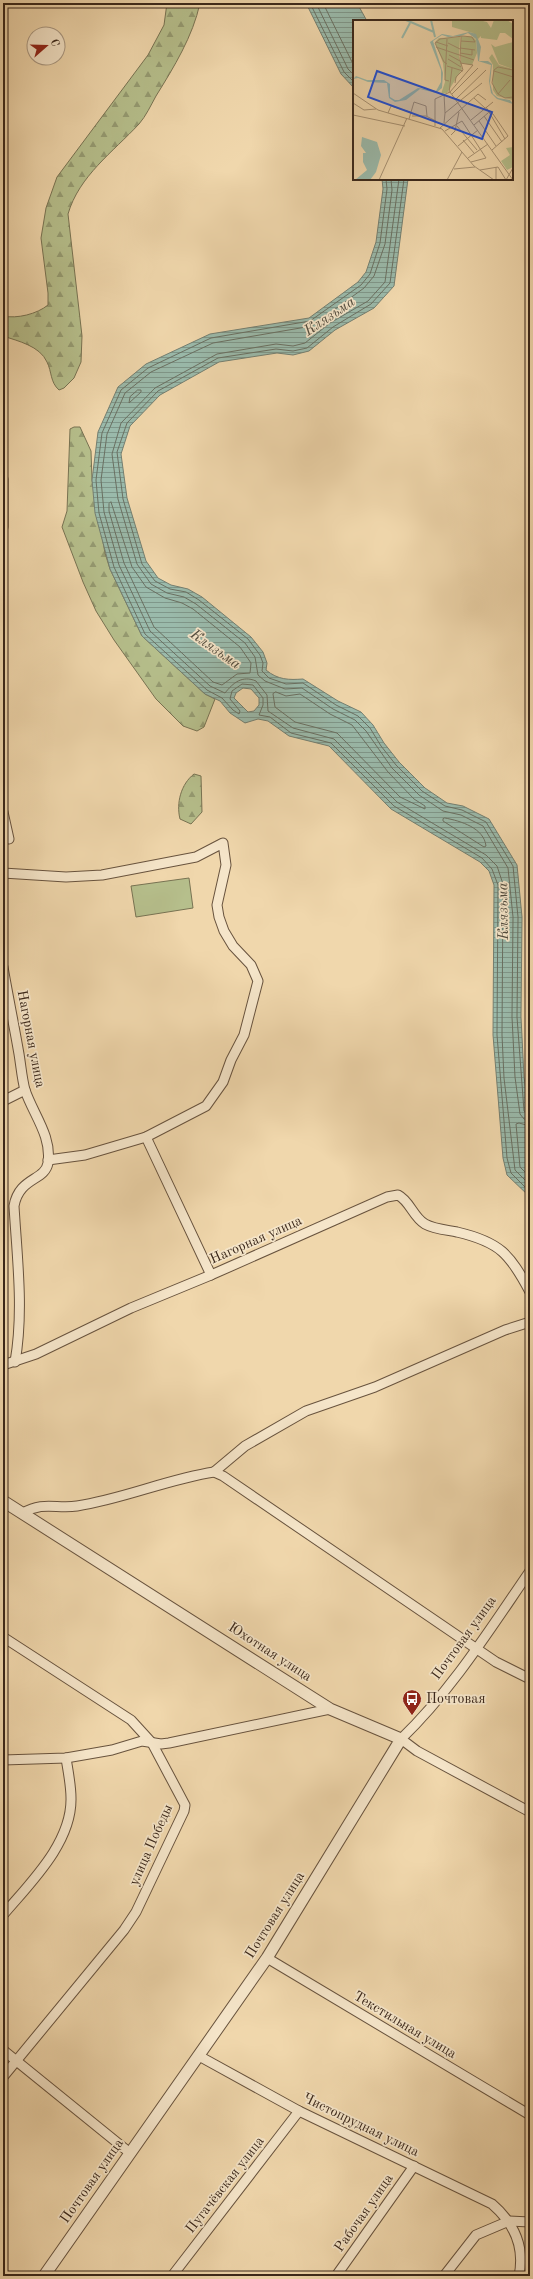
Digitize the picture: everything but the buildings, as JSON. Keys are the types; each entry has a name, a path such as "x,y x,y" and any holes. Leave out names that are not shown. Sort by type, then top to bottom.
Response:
{"street":[{"path":"3,479 3,527"},
{"path":"3,812 9,839"},
{"path":"3,874 66,877 102,875 196,857 223,843 226,865 219,892 219,917 224,931 233,946 256,972 258,981 244,1035 231,1060 223,1082 206,1106 146,1137 85,1155 48,1160 47,1167 42,1174 22,1187 16,1197 14,1206 18,1272 18,1317 15,1362"},
{"name":"Нагорная улица","path":"3,967 25,1090 41,1126 48,1148 48,1160"},
{"path":"3,1101 25,1090"},
{"path":"146,1137 211,1275"},
{"name":"Нагорная улица","path":"3,1365 15,1362 131,1308 211,1275 386,1197 398,1194 404,1198 424,1224 466,1234 493,1243 501,1249 513,1263 530,1292"},
{"path":"23,1513 33,1507 45,1505 76,1506 214,1472 245,1446 306,1411 375,1387 505,1330 530,1322"},
{"path":"214,1472 223,1476 476,1649 496,1662 530,1679"},
{"name":"Юхотная улица","path":"3,1501 330,1709 401,1740 417,1751 530,1812"},
{"name":"Почтовая улица","path":"44,2276 266,1958 401,1740 423,1719 476,1649 530,1571"},
{"name":"улица Победы","path":"3,1637 131,1720 152,1743 184,1800 184,1812 136,1912 124,1930 3,2077"},
{"path":"3,1760 66,1758 112,1750 142,1741 152,1743 169,1743 330,1709"},
{"path":"3,1915 35,1876 55,1848 64,1830 72,1798 66,1758"},
{"name":"Текстильная улица","path":"266,1958 530,2115"},
{"path":"3,2050 130,2153"},
{"name":"Чистопрудная улица","path":"198,2056 299,2111 492,2204 509,2221"},
{"name":"Пугачёвская улица","path":"172,2276 299,2111"},
{"name":"Рабочая улица","path":"336,2276 414,2166"},
{"path":"444,2276 476,2235 509,2221 530,2222"},
{"path":"509,2221 521,2250 519,2276"}],"green space":[{"path":"167,3 200,3 188,39 144,118 88,176 73,200 68,214 82,336 81,362 74,378 64,388 59,390 54,384 50,369 44,356 34,348 22,342 3,336 3,316 14,317 27,315 48,305 48,293 41,238 46,208 57,177 148,55 164,25"},
{"path":"80,427 91,451 92,480 105,553 110,569 142,636 205,694 215,699 204,727 197,731 183,726 156,699 114,640 96,611 83,582 62,527 67,511 70,429"},
{"path":"194,774 201,776 202,812 191,824 180,819 179,800 183,788"},
{"path":"189,878 193,908 136,917 131,886"}],"water":[{"path":"306,3 357,3 366,20 353,20 353,87 341,74"},
{"name":"Клязьма","path":"382,180 408,180 394,286 374,308 335,330 309,351 293,355 277,353 219,362 160,395 130,426 121,454 127,498 146,561 158,578 171,585 188,589 202,597 251,637 263,652 267,663 266,670 270,673 284,679 303,679 338,701 361,712 373,725 384,743 399,762 425,788 447,803 463,806 489,819 517,865 522,917 521,1017 524,1077 530,1119 530,1197 507,1175 503,1158 493,1035 494,885 489,871 480,862 391,809 329,746 289,736 268,721 258,719 245,723 230,713 220,701 205,694 142,636 110,569 95,513 92,480 98,432 118,387 146,364 210,334 309,318 358,282 366,272 376,242 383,189","holes":["243,688 251,689 259,698 259,705 254,711 248,712 234,698 236,693"]}],"place":[{"name":"Почтовая","path":"412,1716"}]}
